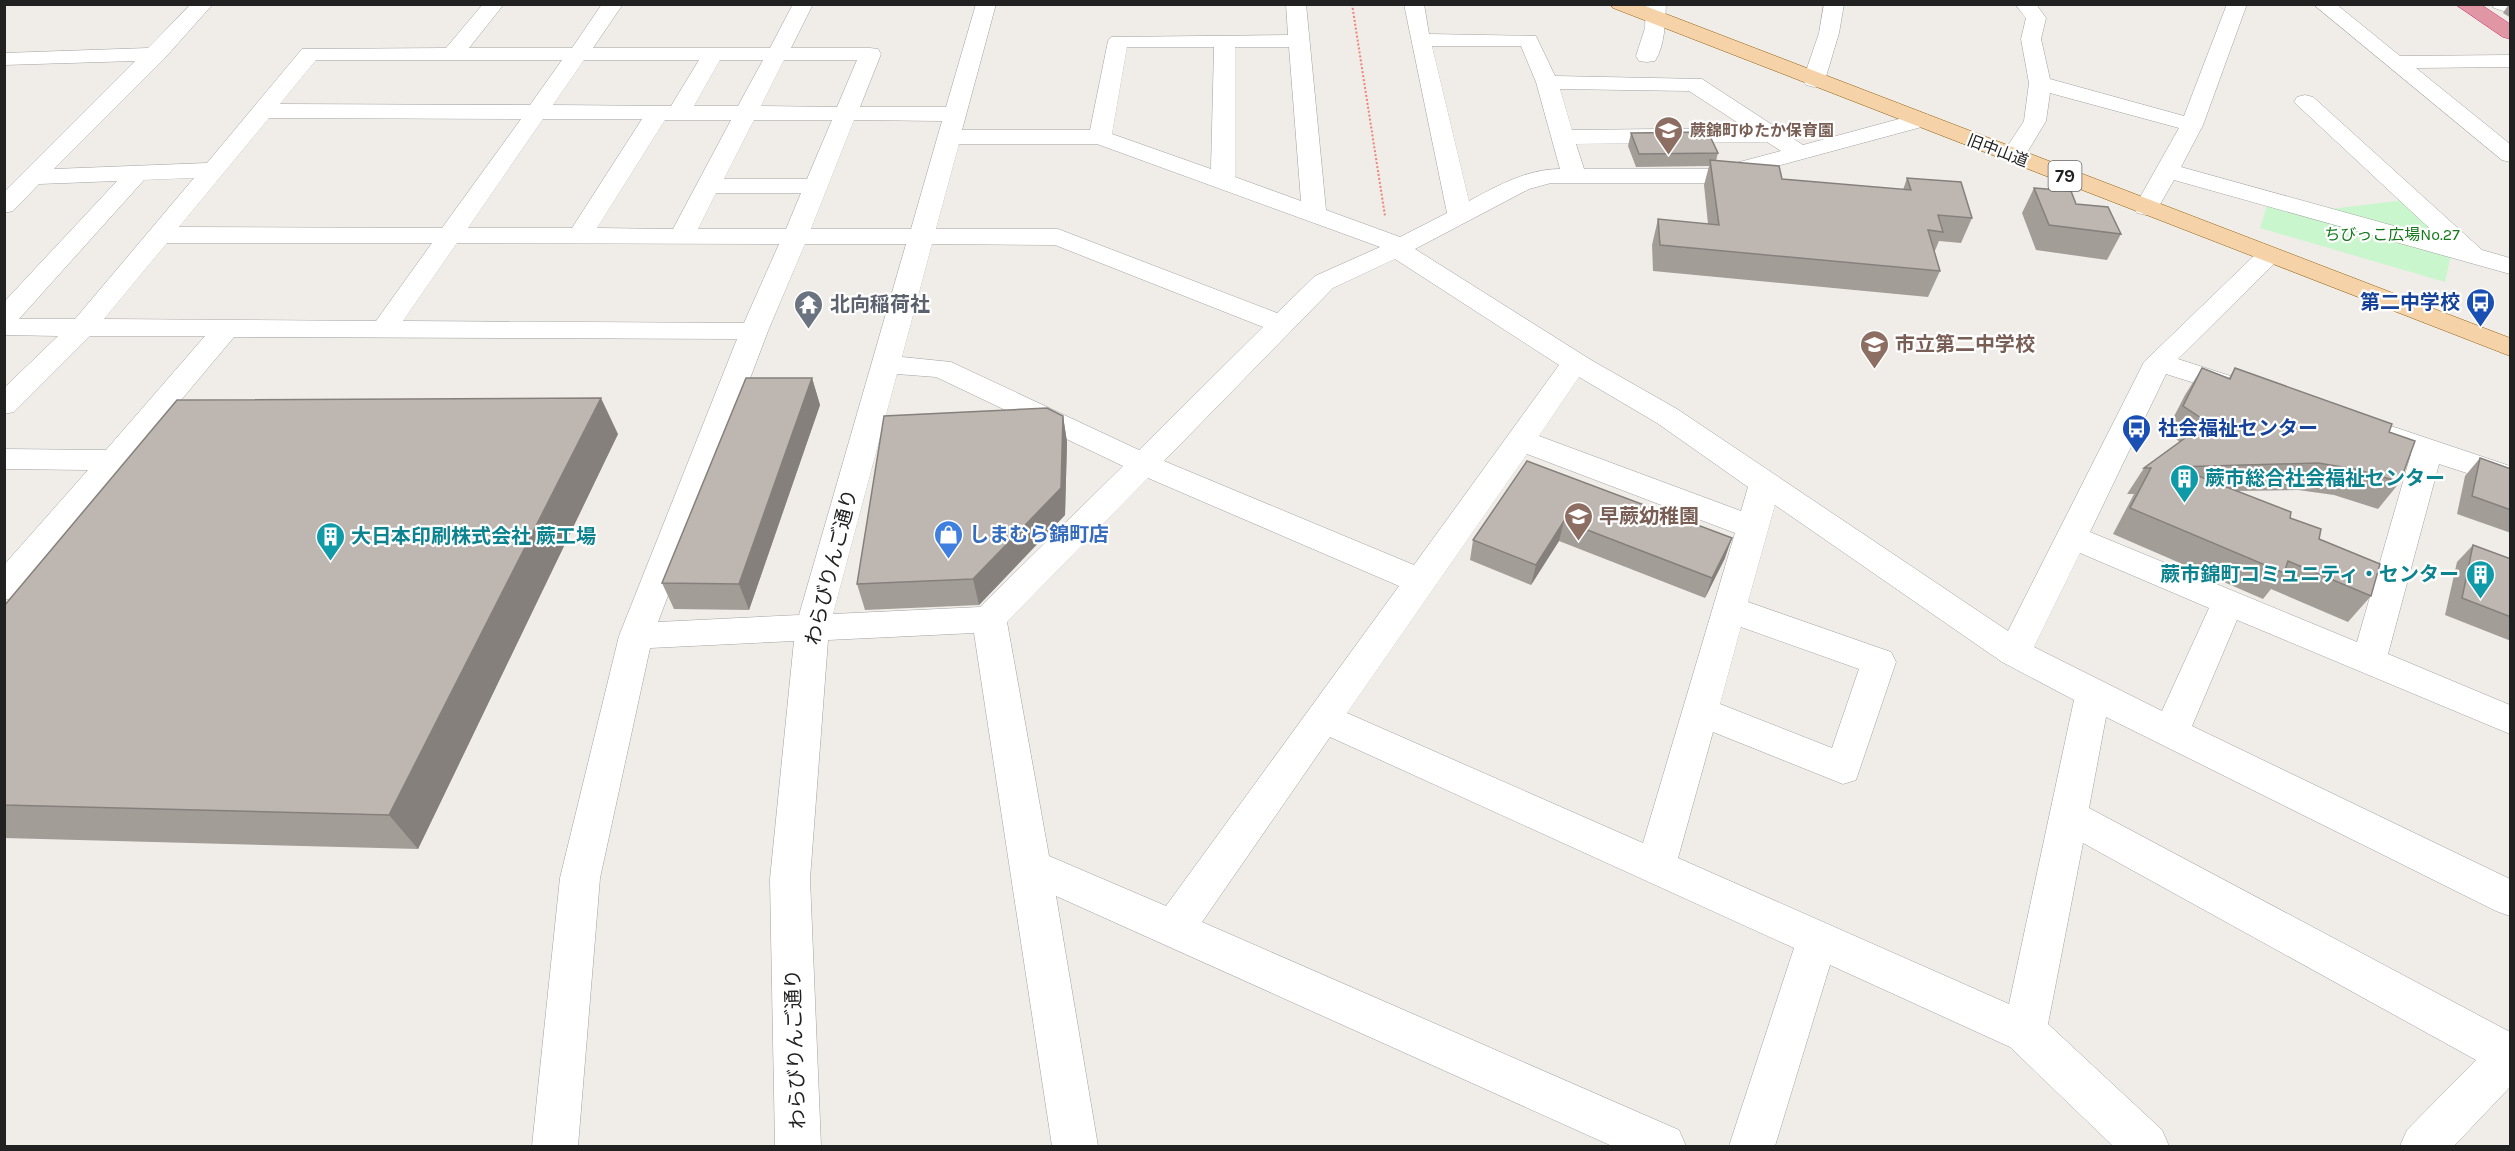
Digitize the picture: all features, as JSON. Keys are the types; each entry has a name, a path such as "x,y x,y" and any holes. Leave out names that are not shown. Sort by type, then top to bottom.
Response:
{"highway":[{"path":"2465,4 2511,33"}],"main road":[{"name":"旧中山道","path":"1620,4 1655,11 1814,80 2511,348"}],"street":[{"path":"4,206 203,4"},
{"path":"452,54 494,4"},
{"path":"384,329 613,4"},
{"path":"683,234 803,4"},
{"name":"わらびりんご通り","path":"798,1146 790,879 812,628 986,4"},
{"path":"1296,4 1314,214"},
{"path":"1414,4 1460,215"},
{"path":"1814,80 1829,33 1834,4"},
{"path":"2013,156 2035,121 2040,83 2031,39 2036,18 2025,4"},
{"path":"2146,208 2192,125 2237,4"},
{"path":"2323,4 2511,155"},
{"path":"2500,4 2511,7"},
{"path":"1647,56 1655,28 1655,11"},
{"path":"1420,39 1529,40 1547,82 1574,176"},
{"path":"1100,137 1118,41 1298,41"},
{"path":"1223,182 1225,41"},
{"path":"8,62 156,54"},
{"path":"4,405 82,328 310,54 870,54 754,331 636,636 580,878 555,1146"},
{"path":"580,235 668,112 713,54"},
{"path":"2395,62 2511,61"},
{"path":"1547,82 1694,84 1800,153"},
{"path":"2040,83 2192,125"},
{"path":"2305,102 2474,256"},
{"path":"262,111 846,113 952,126 1100,137 1393,245 1581,366 1667,416 2014,653 2093,694 2511,898"},
{"path":"636,636 989,619 1324,282 1393,245 1460,215 1520,184 1551,176 1714,176 1921,120"},
{"path":"1563,137 1773,135"},
{"path":"33,177 213,170"},
{"path":"2168,171 2511,266"},
{"path":"4,319 137,173"},
{"path":"709,186 816,186"},
{"path":"160,235 683,234 1058,237 1280,324"},
{"path":"2014,653 2158,362 2270,255"},
{"path":"4,327 754,331"},
{"path":"4,588 227,328"},
{"path":"2158,362 2270,398"},
{"path":"885,365 940,368 1144,464 1420,581"},
{"path":"1174,929 1570,370 1581,366"},
{"path":"2349,423 2511,477"},
{"path":"1520,441 1752,527"},
{"path":"2369,662 2428,449"},
{"path":"4,459 114,460"},
{"path":"1656,867 1765,483"},
{"path":"2072,537 2511,720"},
{"path":"2172,731 2228,602"},
{"path":"1700,711 1843,769 1878,662 1729,609"},
{"path":"989,619 1075,1146"},
{"path":"2025,1032 2093,694"},
{"path":"1323,718 2025,1032 2146,1146"},
{"path":"2070,817 2511,1055 2423,1146"},
{"path":"1031,867 1662,1146"},
{"path":"1752,1146 1817,940"}],"path":[{"path":"1352,4 1393,245"}],"green space":[{"name":"ちびっこ広場No.27","path":"2404,200 2453,246 2445,282 2260,228 2268,202 2307,212"}],"building":[{"path":"1708,132 1718,153 1639,154 1631,133"},
{"path":"1710,160 1779,166 1782,179 1911,190 1907,178 1961,182 1972,218 1938,215 1943,232 1928,230 1940,271 1660,245 1658,219 1719,225"},
{"path":"2034,188 2071,191 2076,204 2108,207 2121,234 2049,225"},
{"path":"2202,368 2230,379 2235,368 2392,424 2389,432 2415,441 2400,482 2355,469 2318,463 2175,467 2291,512 2290,518 2321,529 2319,539 2380,564 2371,596 2288,561 2284,573 2130,508 2151,468 2144,468 2207,422 2183,406"},
{"path":"746,378 812,378 739,584 662,583"},
{"name":"大日本印刷株式会社 蕨工場","path":"601,398 389,815 4,805 4,606 177,400"},
{"name":"しまむら錦町店","path":"1047,408 1063,416 1061,488 973,579 857,584 884,416"},
{"path":"2480,458 2511,469 2511,510 2472,496"},
{"path":"1527,461 1732,538 1712,578 1564,521 1536,565 1473,540"},
{"path":"2473,545 2511,559 2511,617 2462,598"}],"place":[{"name":"蕨錦町ゆたか保育園","path":"1669,156"},
{"name":"第二中学校","path":"2481,328"},
{"name":"北向稲荷社","path":"809,330"},
{"name":"市立第二中学校","path":"1874,370"},
{"name":"社会福祉センター","path":"2137,454"},
{"name":"蕨市総合社会福祉センター","path":"2184,504"},
{"name":"早蕨幼稚園","path":"1578,542"},
{"name":"しまむら錦町店","path":"948,560"},
{"name":"大日本印刷株式会社 蕨工場","path":"330,562"},
{"name":"蕨市錦町コミュニティ・センター","path":"2480,600"}]}
